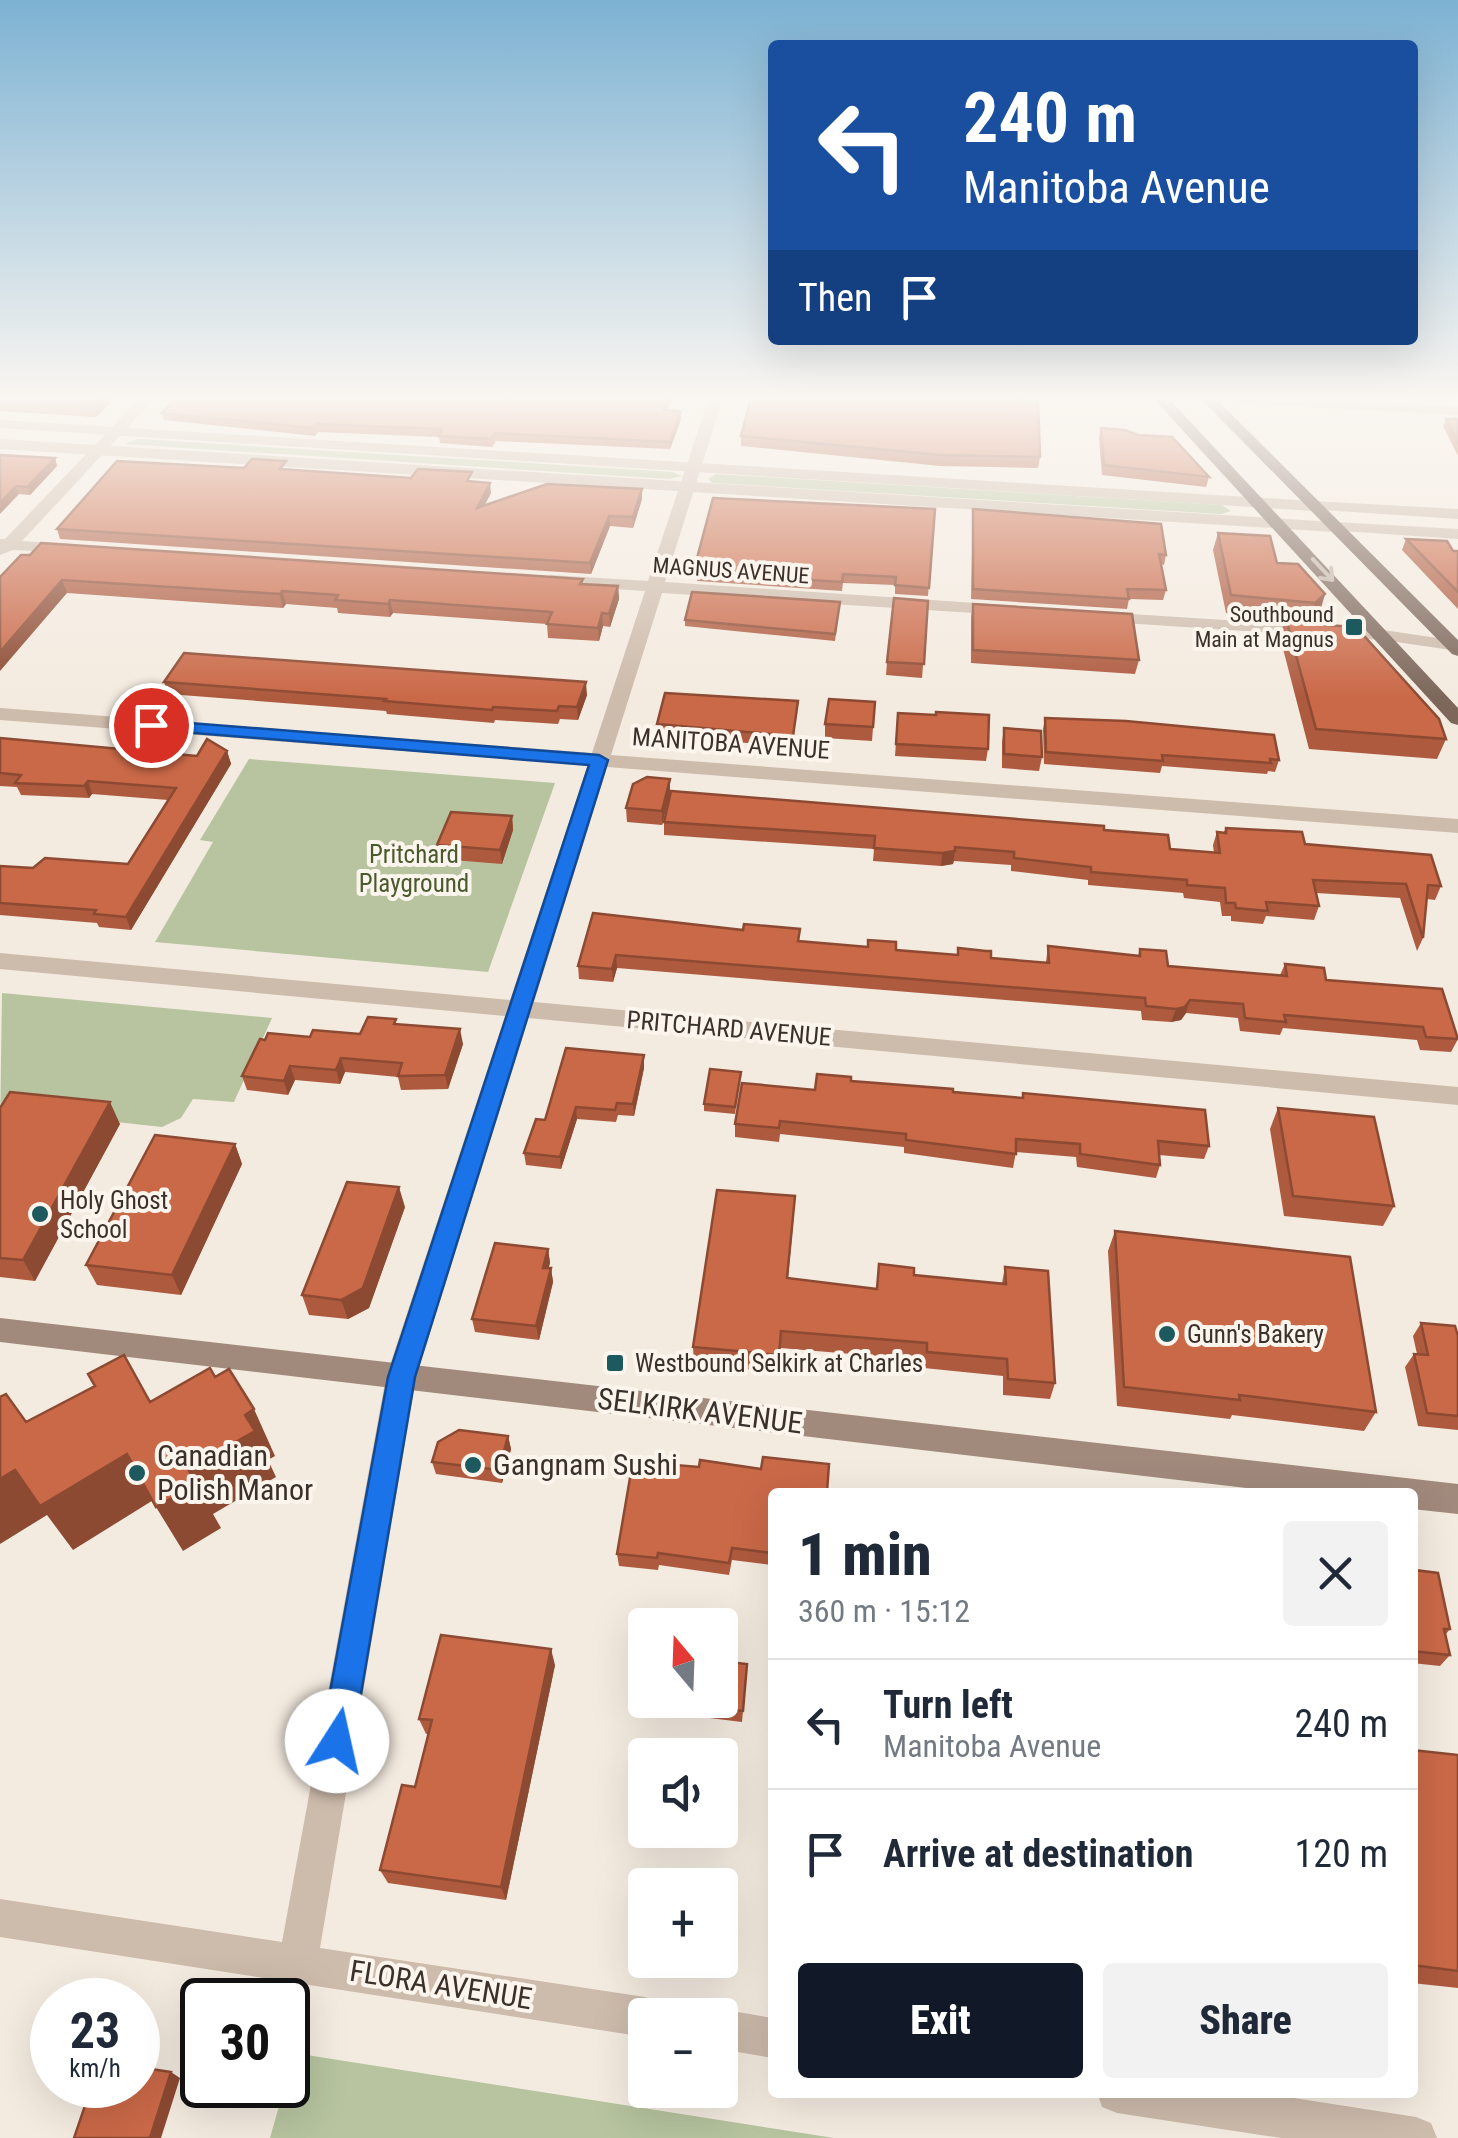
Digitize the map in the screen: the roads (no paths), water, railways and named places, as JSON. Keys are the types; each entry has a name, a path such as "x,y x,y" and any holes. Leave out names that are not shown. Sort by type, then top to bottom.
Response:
{"main road":[{"path":"1254,498 1458,719"},
{"path":"1306,498 1457,647"},
{"name":"SELKIRK AVENUE","path":"0,1330 1366,1488"},
{"path":"1418,1495 1458,1499"}],"street":[{"path":"3,548 53,498"},
{"path":"298,1963 401,1377 681,498"},
{"path":"960,498 1458,534"},
{"path":"1181,498 1458,514"},
{"path":"3,548 98,550"},
{"name":"MAGNUS AVENUE","path":"524,579 1018,611"},
{"path":"1078,615 1383,635 1457,647"},
{"name":"MANITOBA AVENUE","path":"0,714 1458,826"},
{"name":"PRITCHARD AVENUE","path":"0,961 1458,1096"},
{"name":"FLORA AVENUE","path":"0,1918 628,2014"},
{"path":"738,2032 768,2037"},
{"path":"1157,2098 1416,2138"}],"place":[{"name":"Southbound Main at Magnus","path":"1354,627"},
{"name":"Holy Ghost School","path":"40,1214"},
{"name":"Gunn's Bakery","path":"1167,1334"},
{"name":"Westbound Selkirk at Charles","path":"615,1363"},
{"name":"Gangnam Sushi","path":"473,1465"},
{"name":"Canadian Polish Manor","path":"137,1473"}],"park label":[{"name":"Pritchard Playground","path":"414,868"}]}
